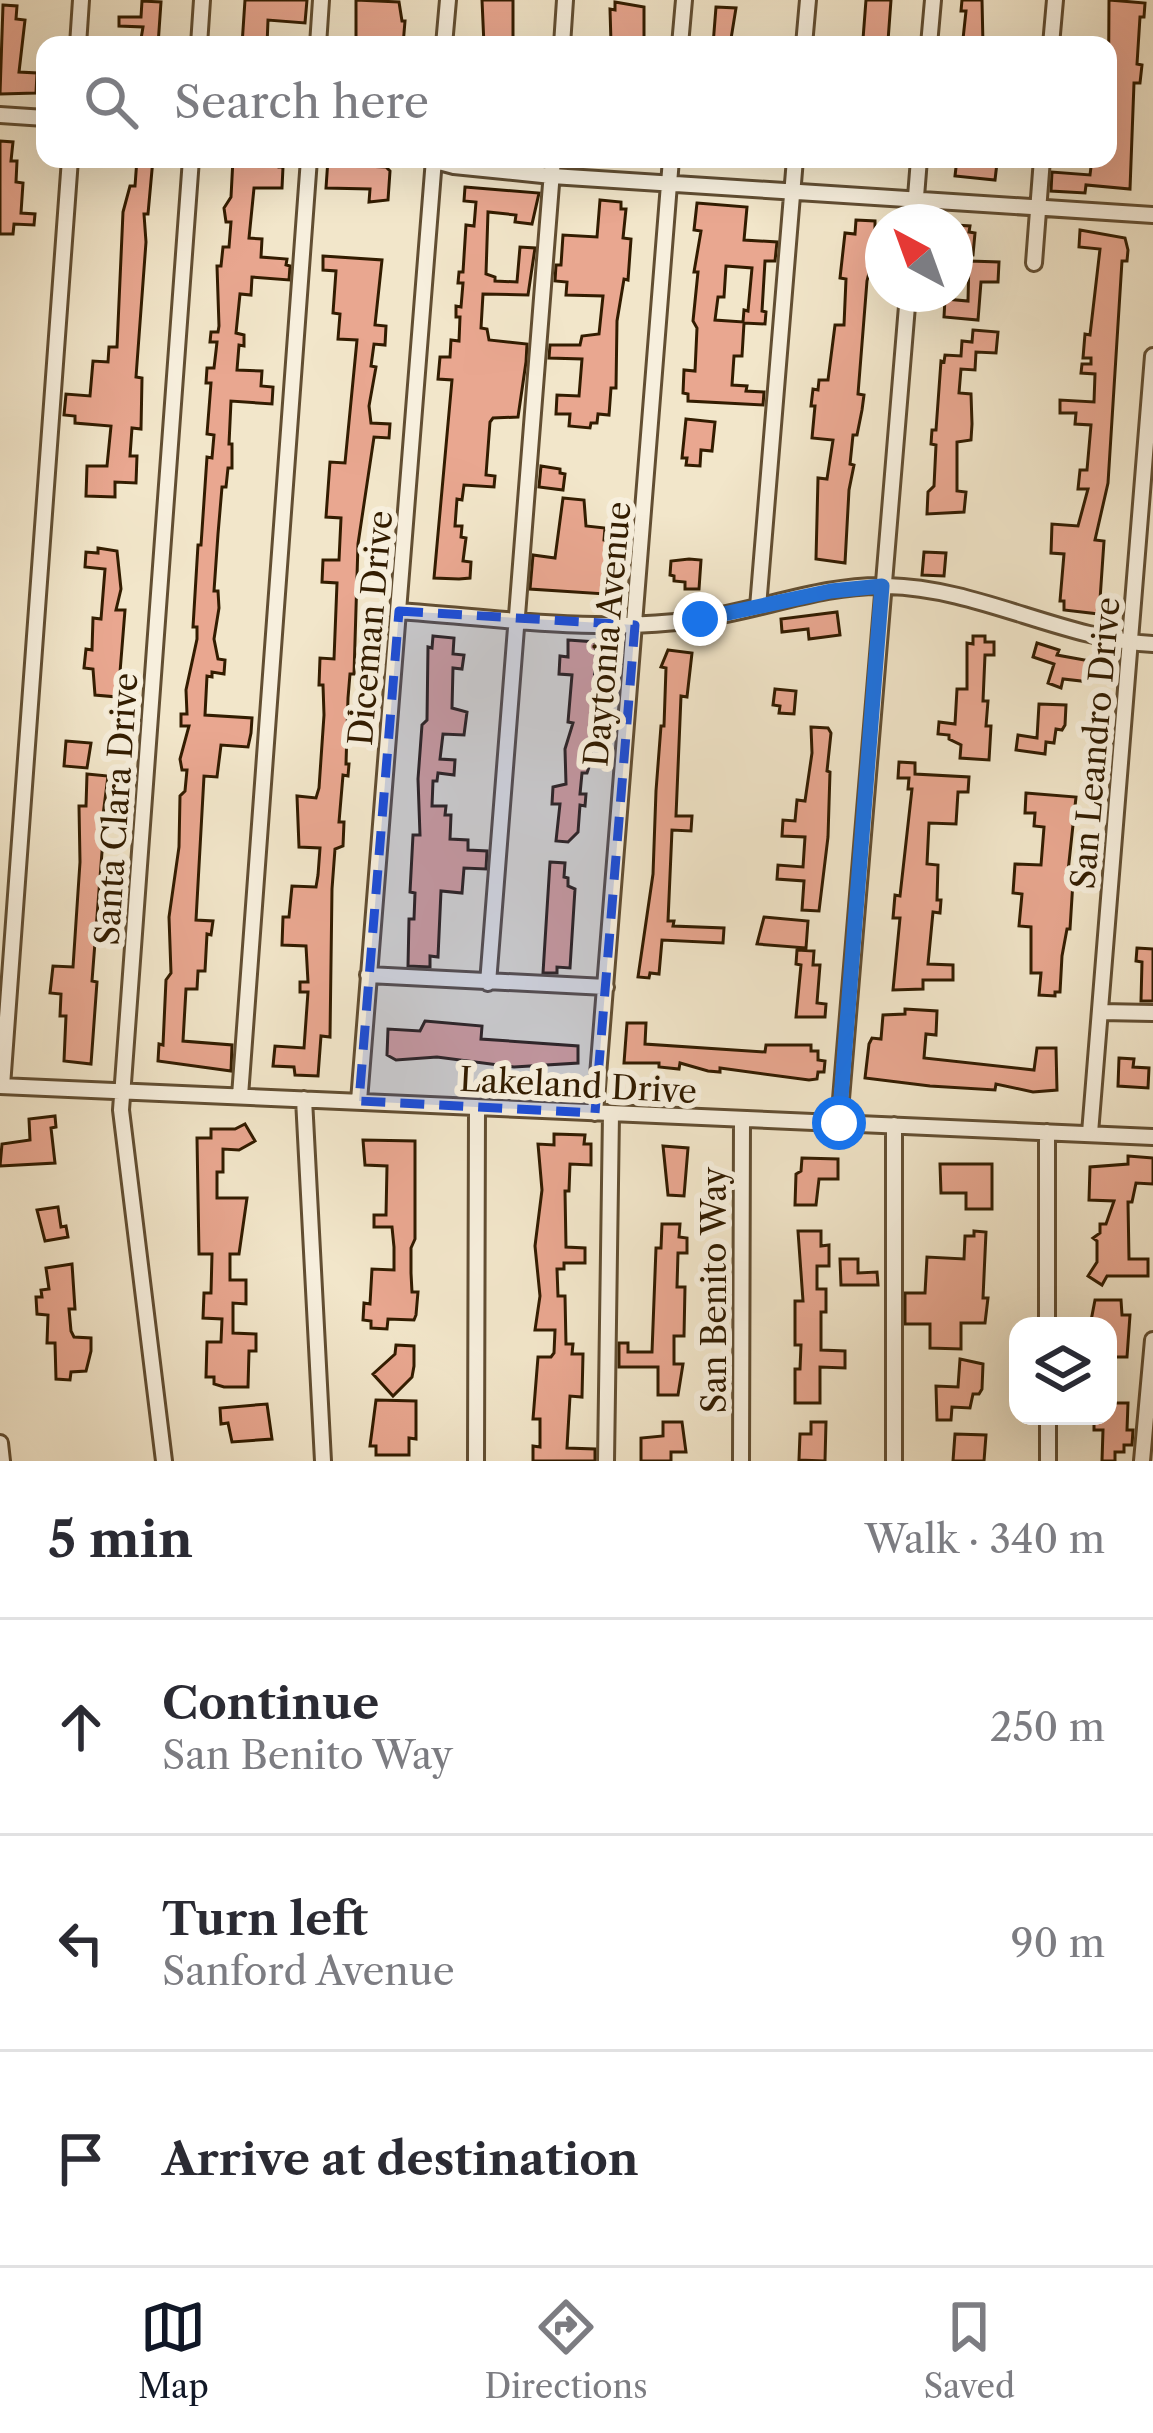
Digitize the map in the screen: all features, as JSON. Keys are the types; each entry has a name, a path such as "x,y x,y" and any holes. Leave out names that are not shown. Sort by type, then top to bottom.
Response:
{"street":[{"path":"79,36 81,0"},
{"path":"200,36 202,0"},
{"path":"319,36 321,0"},
{"path":"445,36 448,0"},
{"path":"563,36 566,0"},
{"path":"681,36 684,0"},
{"path":"805,36 808,0"},
{"path":"930,36 933,0"},
{"path":"1052,36 1055,0"},
{"path":"0,115 36,117"},
{"path":"1,1086 69,168"},
{"name":"Santa Clara Drive","path":"164,1461 121,1110 190,168"},
{"path":"240,1096 308,168"},
{"name":"Diceman Drive","path":"359,1102 431,168"},
{"path":"492,168 552,176 1153,215"},
{"path":"488,983 552,168"},
{"name":"Daytonia Avenue","path":"606,1461 606,987 670,168"},
{"path":"758,607 794,168"},
{"path":"916,204 919,168"},
{"path":"1034,263 1041,168"},
{"path":"839,1123 906,312"},
{"name":"San Leandro Drive","path":"1090,1133 1153,356"},
{"path":"399,610 635,625 700,619 831,591 882,586 958,595 1045,623 1153,644"},
{"path":"368,975 606,987"},
{"path":"1101,1012 1153,1013"},
{"name":"Lakeland Drive","path":"1,1086 1153,1138"},
{"path":"304,1099 322,1461"},
{"path":"476,1461 477,1108"},
{"name":"San Benito Way","path":"741,1461 742,1120"},
{"path":"894,1125 894,1461"},
{"path":"1047,1132 1047,1317"},
{"path":"1142,1461 1153,1340"},
{"path":"1048,1425 1048,1461"},
{"path":"0,1444 2,1461"}],"highlighted area":[{"path":"399,611 635,625 595,1113 359,1101"}],"building":[{"path":"245,0 307,0 305,23 268,20 267,36 243,36"},
{"path":"356,0 399,2 404,36 356,36"},
{"path":"482,0 513,0 513,36 484,36"},
{"path":"866,0 891,0 888,36 863,36"},
{"path":"962,0 982,0 983,36 963,36 966,11 961,11"},
{"path":"1109,0 1145,3 1137,64 1142,65 1140,83 1134,83 1130,189 1086,185 1085,193 1051,191 1052,172 1090,175 1091,168 1117,168 1117,36 1109,36"},
{"path":"142,1 161,2 159,36 142,36 143,27 119,26 119,17 141,17"},
{"path":"615,2 644,7 644,36 611,36 610,9 615,10"},
{"path":"3,5 17,6 16,19 25,20 19,72 36,73 36,93 0,94"},
{"path":"716,7 736,8 731,36 714,36"},
{"path":"0,141 13,142 16,182 23,183 21,213 35,214 34,225 14,224 13,234 0,234"},
{"path":"136,168 152,168 148,214 144,214 136,377 142,378 141,429 132,428 130,456 137,456 136,483 115,482 115,497 86,496 87,466 107,466 111,426 75,423 75,416 64,415 66,394 90,396 93,361 108,362 109,347 117,347 123,212 130,186 135,186"},
{"path":"233,168 283,168 282,188 254,188 249,238 262,239 261,257 287,259 289,280 252,277 251,295 240,294 236,333 244,335 244,346 239,345 237,370 262,371 261,386 273,387 272,404 231,401 232,468 222,487 214,591 218,591 219,608 214,639 218,659 225,660 224,674 207,676 205,715 252,718 251,733 248,747 221,745 217,777 204,776 196,920 213,921 211,935 207,934 205,971 198,971 197,989 186,989 183,1041 232,1045 231,1071 158,1061 166,980 171,973 169,917 179,847 180,796 187,770 182,770 180,759 189,726 181,726 181,714 187,714 186,690 197,639 197,627 193,627 198,545 207,457 212,458 214,435 207,434 211,383 206,383 207,368 214,368 217,342 210,342 211,332 218,332 219,326 217,266 221,266 223,247 229,247 231,222 226,222 224,208 231,197"},
{"path":"327,168 390,171 388,200 369,202 370,189 326,188"},
{"path":"956,168 996,168 995,180 955,176"},
{"path":"465,187 539,193 532,224 515,222 516,215 488,212 486,274 495,281 517,282 520,247 535,248 528,295 483,294 481,328 487,329 489,340 527,344 526,362 518,417 490,422 486,475 495,476 494,487 464,485 462,500 457,499 455,526 462,526 461,537 466,538 463,561 471,562 470,578 434,578 452,380 438,379 440,357 450,357 451,340 459,341 456,306 461,307 463,283 458,283 459,272 463,272 466,225 474,226 476,202 464,201"},
{"path":"600,200 621,202 621,209 626,209 623,238 631,239 628,280 624,279 617,321 616,388 611,388 609,415 598,414 590,428 569,426 570,414 556,414 557,395 579,396 582,359 549,358 550,345 580,345 582,336 599,334 603,296 566,295 567,282 555,281 563,235 597,237"},
{"path":"697,203 747,207 744,240 777,242 775,261 765,261 765,324 744,323 742,356 734,356 732,385 764,392 763,405 688,401 688,394 683,393 684,370 695,371 698,272 694,272 701,231 694,230","holes":["726,266 752,268 743,322 715,320 718,297 724,297"]},
{"path":"856,220 865,220 858,394 864,395 857,435 853,435 845,563 816,559 818,478 827,479 833,440 812,438 815,406 811,406 813,389 818,390 819,380 828,380 835,325 844,325 846,279 840,278 845,233 855,234"},
{"path":"1080,230 1125,238 1128,250 1127,261 1122,261 1108,483 1095,540 1104,541 1099,614 1064,610 1064,601 1060,601 1064,554 1051,553 1052,524 1078,526 1088,489 1078,489 1080,470 1087,470 1091,425 1075,424 1076,413 1060,413 1060,400 1094,402 1095,374 1081,373 1082,364 1091,364 1091,358 1083,358 1100,249 1079,247"},
{"path":"323,256 382,260 375,325 386,326 385,345 374,344 371,366 376,367 369,406 371,423 390,424 389,438 374,437 358,544 354,674 350,674 348,698 349,764 348,776 343,775 339,822 344,822 343,846 335,849 332,889 330,1037 321,1036 318,1076 295,1075 294,1067 273,1066 275,1046 304,1048 308,992 300,992 300,982 308,982 306,946 282,945 283,917 289,917 292,886 316,887 318,875 320,848 299,847 297,796 316,798 319,788 324,715 320,658 334,659 337,583 322,582 323,560 339,560 341,518 326,517 330,462 345,463 357,340 338,339 340,314 333,313 336,271 323,270"},
{"path":"973,261 999,262 998,282 981,282 978,320 944,317 944,312 973,312"},
{"path":"973,330 998,332 996,353 976,352 975,370 961,369 959,393 971,394 972,424 971,440 957,442 957,491 966,492 964,512 927,514 928,492 934,486 936,445 931,444 941,361 945,355 961,356 962,341 972,342"},
{"path":"686,419 715,422 712,451 701,450 700,466 686,465 687,458 682,458"},
{"path":"541,466 565,474 563,490 539,487"},
{"path":"563,498 584,500 586,526 605,528 604,540 610,541 605,594 530,589 533,555 555,558"},
{"path":"98,548 117,551 121,589 116,610 125,610 118,697 95,695 93,669 84,668 86,649 92,650 93,618 101,619 105,569 85,567 86,552 98,553"},
{"path":"924,552 946,553 944,576 922,575"},
{"path":"701,560 699,589 685,589 685,582 674,581 670,575 671,561"},
{"path":"837,612 840,635 809,639 808,629 782,632 781,619"},
{"path":"433,636 454,638 453,654 464,655 462,669 453,668 452,708 467,712 464,735 443,734 440,759 455,760 454,775 438,773 432,806 446,806 445,815 451,815 450,839 468,840 468,850 487,851 486,869 464,868 462,893 441,891 438,957 430,956 430,967 408,966 415,893 410,892 413,835 420,835 418,779 422,725 427,720 428,647 432,648"},
{"path":"973,636 994,642 994,655 985,655 983,701 988,701 986,726 991,726 989,760 960,758 961,745 949,735 938,734 939,722 955,724 957,689 967,689 967,643 973,644"},
{"path":"568,640 596,642 592,730 585,751 591,751 591,761 587,773 582,773 580,794 586,794 585,806 580,805 578,832 568,842 556,841 560,804 552,804 553,787 566,784 565,749 573,723 568,722 572,675 559,674 560,656 568,657"},
{"path":"1037,643 1059,650 1057,655 1090,661 1090,682 1063,679 1061,688 1048,683 1054,664 1033,657"},
{"path":"668,650 692,653 687,697 681,696 676,816 692,816 691,831 672,830 668,921 674,921 673,926 724,928 723,943 662,940 659,974 650,973 649,978 638,977 653,874 664,726 666,668 661,667"},
{"path":"775,689 796,691 794,714 779,713 780,706 773,705"},
{"path":"1039,704 1066,705 1065,725 1056,729 1054,743 1046,742 1045,754 1016,750 1018,735 1037,738"},
{"path":"811,727 828,728 831,733 828,837 819,911 802,910 804,881 777,879 778,865 803,867 805,837 782,836 783,820 795,821 797,800 805,801"},
{"path":"66,741 91,743 87,768 64,766"},
{"path":"899,762 915,763 915,774 969,777 968,792 958,792 956,824 929,823 927,864 938,865 937,900 941,900 940,913 933,912 928,964 953,965 953,980 923,980 923,989 893,990 900,918 893,918 895,895 900,896 912,789 908,789 909,778 898,778"},
{"path":"87,774 108,776 100,839 91,1064 64,1061 66,1016 60,1016 61,994 50,993 53,966 73,967 79,806 86,806"},
{"path":"1026,793 1076,797 1067,881 1073,881 1070,929 1062,956 1060,992 1055,996 1039,995 1041,973 1031,973 1031,927 1019,926 1022,894 1013,893 1015,864 1041,865 1044,827 1034,826 1035,813 1025,813"},
{"path":"550,862 565,863 564,877 575,889 570,968 543,973"},
{"path":"764,917 808,921 806,948 757,944"},
{"path":"1137,948 1153,949 1153,1001 1141,1001 1142,962 1136,961"},
{"path":"797,950 814,951 813,965 820,965 817,1003 826,1004 825,1017 796,1017 801,965 796,964"},
{"path":"905,1009 937,1011 936,1035 926,1034 924,1058 1034,1070 1037,1048 1056,1048 1057,1090 1033,1092 996,1084 995,1090 930,1086 865,1078 869,1044 872,1038 881,1039 883,1015 905,1014"},
{"path":"425,1021 482,1026 481,1039 578,1046 578,1063 514,1067 437,1057 396,1060 387,1055 388,1029 420,1031"},
{"path":"627,1023 646,1023 645,1044 765,1052 766,1045 811,1045 811,1051 818,1051 818,1060 825,1061 824,1072 809,1080 720,1068 720,1072 708,1071 680,1063 679,1069 659,1067 659,1063 624,1063"},
{"path":"1119,1058 1134,1059 1133,1067 1149,1068 1148,1088 1118,1086"},
{"path":"55,1116 56,1127 51,1128 55,1163 0,1166 2,1144 30,1140 29,1119"},
{"path":"245,1124 255,1141 239,1150 223,1149 217,1198 247,1198 239,1254 230,1254 230,1280 246,1280 246,1304 233,1303 233,1333 256,1334 256,1351 249,1351 248,1387 224,1387 214,1384 214,1377 206,1377 207,1342 221,1342 222,1319 203,1318 204,1293 211,1293 212,1254 199,1254 197,1138 211,1138 211,1129"},
{"path":"554,1134 585,1135 584,1144 591,1144 591,1165 570,1164 569,1191 565,1191 566,1247 585,1248 585,1263 564,1263 564,1269 557,1269 558,1296 565,1296 566,1344 573,1344 572,1354 583,1354 582,1397 570,1396 567,1448 595,1449 595,1461 533,1461 533,1446 540,1447 540,1419 533,1419 538,1357 554,1353 555,1330 535,1330 540,1296 535,1246 542,1190 538,1144 554,1145"},
{"path":"363,1140 415,1141 411,1273 412,1292 418,1292 416,1315 414,1320 388,1319 387,1329 371,1328 371,1321 363,1320 364,1303 370,1304 372,1269 394,1270 394,1247 392,1227 374,1227 374,1215 386,1215 387,1166 365,1165"},
{"path":"663,1146 688,1148 684,1196 668,1195"},
{"path":"1128,1156 1153,1158 1153,1184 1136,1183 1132,1202 1128,1202 1129,1259 1148,1259 1148,1276 1107,1276 1102,1285 1088,1276 1097,1262 1093,1238 1100,1233 1100,1224 1106,1224 1114,1201 1089,1200 1090,1167 1128,1164"},
{"path":"802,1158 838,1159 838,1179 819,1179 816,1205 795,1205"},
{"path":"940,1164 992,1164 992,1209 966,1209 966,1193 941,1193"},
{"path":"58,1207 68,1237 45,1241 37,1210"},
{"path":"662,1224 680,1224 679,1237 687,1238 687,1253 678,1253 677,1287 685,1287 684,1336 674,1336 674,1364 683,1364 678,1395 658,1395 658,1367 619,1367 619,1343 628,1343 628,1352 652,1352 656,1248 661,1248"},
{"path":"798,1231 821,1231 821,1246 829,1245 829,1266 817,1266 817,1289 826,1289 821,1350 845,1351 845,1368 820,1367 820,1403 795,1403 801,1345 795,1345 795,1301 803,1301"},
{"path":"974,1231 986,1232 985,1323 961,1323 961,1349 930,1348 930,1324 905,1324 905,1293 925,1293 927,1257 964,1259 965,1236 974,1236"},
{"path":"840,1259 858,1259 858,1273 877,1272 878,1285 841,1285"},
{"path":"72,1264 75,1309 69,1309 71,1331 74,1337 91,1338 91,1351 86,1371 71,1372 70,1380 56,1379 55,1343 47,1343 48,1315 37,1314 36,1297 49,1289 46,1268"},
{"path":"1095,1300 1121,1300 1122,1315 1130,1315 1127,1357 1117,1357 1117,1317 1092,1317"},
{"path":"396,1345 414,1346 414,1366 412,1377 393,1396 373,1374 395,1354"},
{"path":"960,1359 983,1364 982,1389 973,1394 970,1408 952,1407 951,1420 937,1420 936,1386 958,1387"},
{"path":"376,1400 416,1401 416,1439 409,1438 409,1455 376,1455 376,1446 370,1446"},
{"path":"1117,1403 1128,1403 1132,1445 1115,1452 1115,1461 1102,1461 1103,1430 1094,1430 1094,1425 1117,1425"},
{"path":"267,1404 272,1439 232,1442 228,1423 221,1424 220,1408"},
{"path":"663,1422 682,1422 686,1452 671,1452 671,1461 641,1461 641,1438 663,1436"},
{"path":"811,1422 826,1422 825,1461 799,1460 800,1434 811,1434"},
{"path":"955,1434 986,1435 984,1461 953,1461"}],"route":[{"path":"700,619 831,591 882,586 839,1123"}]}
